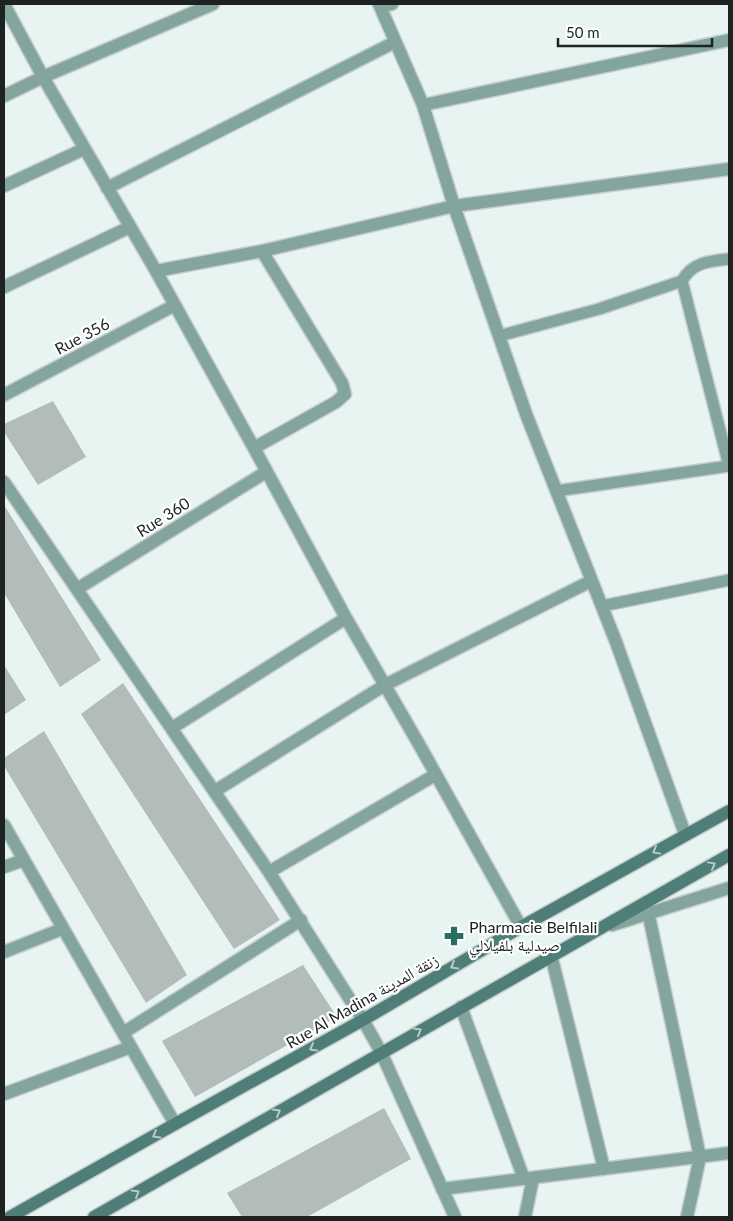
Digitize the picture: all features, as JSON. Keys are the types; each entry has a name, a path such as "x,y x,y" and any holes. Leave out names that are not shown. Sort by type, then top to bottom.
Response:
{"main road":[{"name":"Rue Al Madina زنقة المدينة","path":"10,1217 363,1020 521,927 729,810"},
{"path":"94,1217 598,929 647,908 729,855"}],"street":[{"path":"4,96 43,77 213,4"},
{"path":"384,5 395,42 423,105 454,206 526,414 602,606 685,834"},
{"path":"4,7 156,272 346,618 521,927"},
{"path":"423,105 729,40"},
{"path":"108,188 395,42"},
{"path":"4,186 84,148"},
{"path":"156,272 262,251 454,206 729,169"},
{"path":"4,287 130,227"},
{"path":"254,448 336,402 345,394 342,382 262,251"},
{"name":"Rue 356","path":"4,395 174,305"},
{"name":"Rue 360","path":"77,589 266,472"},
{"path":"4,482 270,872 363,1020 381,1052 455,1217"},
{"path":"215,791 384,685 591,580"},
{"path":"172,728 346,618"},
{"path":"270,872 435,775"},
{"path":"4,825 175,1124"},
{"path":"4,867 24,860"},
{"path":"687,1217 700,1157 647,908 729,888"},
{"path":"123,1033 301,920"},
{"path":"4,952 62,929"},
{"path":"551,956 604,1169"},
{"path":"461,1007 529,1178 525,1217"},
{"path":"4,1094 130,1047"},
{"path":"442,1189 729,1153"},
{"path":"4,1215 10,1217"}],"lane":[{"path":"499,336 600,309 682,281 687,272 695,266 729,259"},
{"path":"556,490 729,466 682,281"},
{"path":"602,606 729,580"}],"building":[{"path":"53,401 86,457 38,485 4,432 4,424"},
{"path":"4,505 101,660 60,687 4,593"},
{"path":"4,665 26,700 4,715"},
{"path":"123,683 280,920 234,949 81,714"},
{"path":"44,731 187,975 146,1003 4,766 4,758"},
{"path":"303,965 337,1017 195,1097 162,1041"},
{"path":"384,1108 411,1159 307,1217 242,1217 227,1193"}],"place":[{"name":"Pharmacie Belfilali صيدلية بلفيلالي","path":"454,936"}]}
